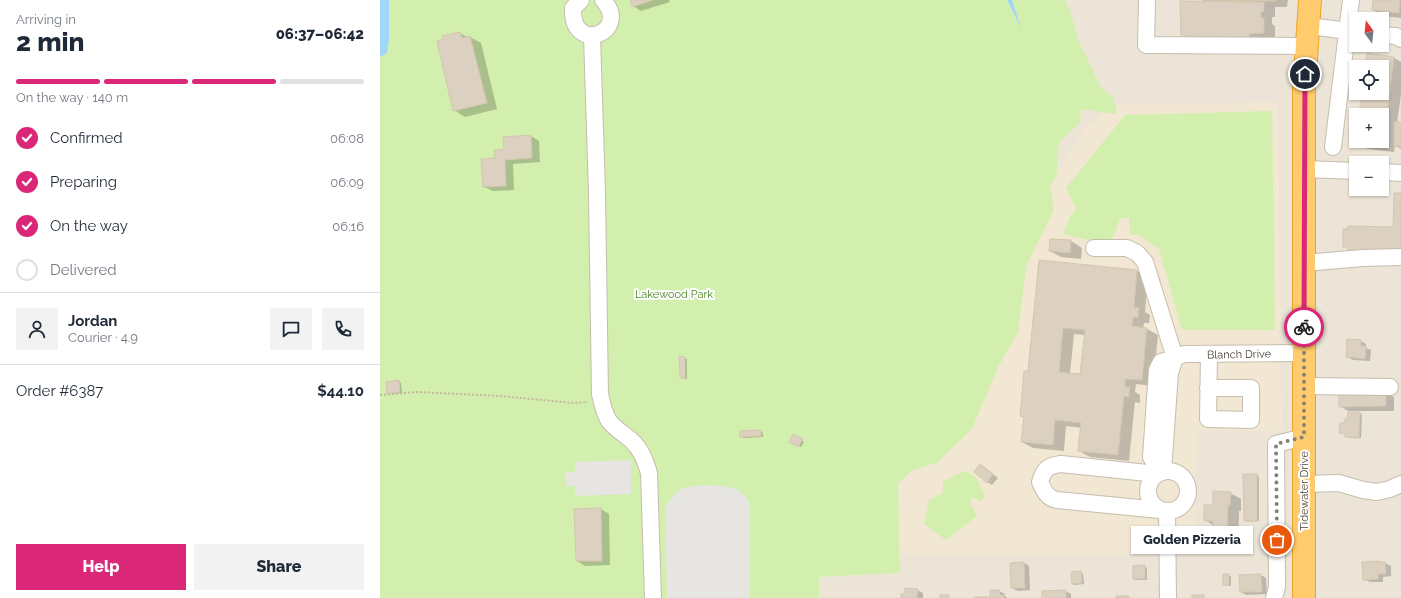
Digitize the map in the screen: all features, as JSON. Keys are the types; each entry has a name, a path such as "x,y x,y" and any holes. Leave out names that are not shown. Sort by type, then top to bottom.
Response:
{"highway":[{"name":"Tidewater Drive","path":"1304,598 1304,88 1310,0"}],"street":[{"path":"580,0 573,8 574,21 577,27 584,34 592,36 603,33 608,26 610,11 608,5 603,0"},
{"path":"1147,0 1146,45 1306,46"},
{"path":"1351,0 1351,12"},
{"path":"1308,24 1349,31"},
{"path":"592,36 597,193 600,394 603,409 609,420 619,432 630,439 639,450 645,459 649,473 653,598"},
{"path":"1389,36 1396,36 1401,39"},
{"path":"1333,147 1349,49"},
{"path":"1304,169 1349,171"},
{"path":"1389,172 1401,173"},
{"path":"1094,248 1127,248 1137,253 1145,262 1175,358 1170,373 1161,472 1150,482 1148,488 1150,501 1164,511"},
{"path":"1304,263 1363,258 1401,257"},
{"name":"Blanch Drive","path":"1175,358 1184,354 1304,353"},
{"path":"1208,388 1209,354"},
{"path":"1304,386 1390,387"},
{"path":"1274,598 1277,587 1276,444 1304,437"},
{"path":"1061,464 1172,472 1178,474 1186,483 1188,490 1187,496 1180,507 1174,510 1164,511 1051,499 1044,492 1040,482 1044,472 1052,465 1061,464"},
{"path":"1304,484 1339,483 1363,490 1377,492 1390,489 1401,484"},
{"path":"1164,511 1168,598"}],"path":[{"path":"380,395 416,392 500,396 573,403 601,400"}],"shaded area":[{"path":"1012,0 1401,0 1401,598 819,598 819,577 900,573 898,483 1021,28"},
{"path":"1278,102 1282,431 1197,430 1194,554 900,554 898,483 939,449 1045,196 1083,129 1113,104"},
{"path":"631,460 631,494 575,496 575,486 566,486 565,472 575,472 575,462"},
{"path":"708,485 737,489 745,496 750,505 750,598 667,598 665,507 672,497 681,489 693,486"}],"green space":[{"name":"Lakewood Park","path":"389,0 1007,0 1019,24 1012,0 1065,0 1070,11 1078,39 1101,88 1113,97 1117,114 1081,109 1080,123 1061,140 1057,149 1057,174 1050,187 1054,210 1026,266 1018,332 998,367 972,429 938,462 912,471 898,483 900,573 819,577 819,598 380,598 380,57 386,53 389,40"},
{"path":"1272,111 1275,330 1182,330 1159,249 1139,235 1130,234 1129,218 1120,218 1116,231 1111,239 1098,242 1063,234 1070,217 1076,209 1066,188 1125,115"},
{"path":"965,471 976,477 985,497 980,501 973,497 970,502 977,516 946,540 924,524 929,500 943,493 943,481"}],"water":[{"path":"380,0 389,0 389,40 387,53 380,57"},
{"path":"1007,0 1012,0 1021,28"}],"building":[{"path":"630,0 653,0 632,7"},
{"path":"1202,0 1276,0 1276,1"},
{"path":"1373,0 1400,0 1399,13 1372,10"},
{"path":"1180,1 1264,2 1264,11 1261,12 1261,18 1264,18 1264,33 1249,34 1249,42 1187,39 1186,35 1181,35"},
{"path":"460,32 462,38 470,36 487,103 453,111 437,41 443,39 442,36"},
{"path":"1367,53 1394,57 1389,98 1389,60 1366,60"},
{"path":"1361,100 1389,100 1388,108 1360,108"},
{"path":"1394,122 1401,122 1401,146 1394,146"},
{"path":"531,135 532,158 505,160 506,186 483,187 481,159 495,158 494,150 504,149 503,137"},
{"path":"1394,193 1401,193 1401,251 1348,250 1348,247 1343,247 1343,229 1348,229 1348,226 1393,227"},
{"path":"1050,239 1071,240 1070,253 1049,251"},
{"path":"1039,260 1137,270 1134,307 1139,308 1138,318 1133,317 1132,326 1147,328 1142,380 1125,379 1125,387 1130,387 1129,397 1124,396 1118,455 1078,451 1081,423 1055,420 1053,445 1021,442 1024,417 1020,416 1024,371 1028,371","holes":["1063,328 1085,330 1080,374 1059,372"]},
{"path":"1347,339 1361,340 1361,346 1366,346 1365,359 1346,357"},
{"path":"679,356 685,357 685,378 680,378"},
{"path":"399,380 400,392 387,394 386,382"},
{"path":"1339,391 1386,391 1386,406 1339,407"},
{"path":"1348,412 1360,412 1359,438 1345,437 1345,434 1339,433 1340,423 1345,423"},
{"path":"761,430 761,436 740,437 740,431"},
{"path":"793,434 803,439 798,447 789,442"},
{"path":"980,464 993,474 987,483 974,472"},
{"path":"1243,474 1257,474 1257,521 1244,521"},
{"path":"1213,491 1231,492 1230,506 1228,505 1227,546 1207,545 1207,539 1213,539 1213,521 1204,521 1204,505 1213,505"},
{"path":"601,508 602,561 576,561 574,509"},
{"path":"1024,562 1025,588 1011,588 1010,563"},
{"path":"1362,562 1385,562 1386,574 1378,574 1378,579 1363,580"},
{"path":"1145,565 1145,579 1133,579 1133,566"},
{"path":"1081,571 1082,583 1072,584 1071,572"},
{"path":"1223,574 1229,574 1229,585 1223,585"},
{"path":"1261,574 1262,592 1240,592 1239,575"},
{"path":"905,588 918,589 917,598 901,598 901,594 905,594"},
{"path":"990,590 999,590 1000,595 1004,595 1004,598 974,598 990,597"},
{"path":"1066,590 1066,598 1042,598 1042,591"},
{"path":"940,595 949,595 949,598 940,598"},
{"path":"1192,595 1204,595 1204,598 1192,598"},
{"path":"1116,596 1129,596 1129,598 1116,598"}],"way so far":[{"path":"1277,540 1276,444 1304,437 1304,327"}],"place":[{"name":"Golden Pizzeria","path":"1277,540"}],"route":[{"path":"1304,327 1305,74"}]}
